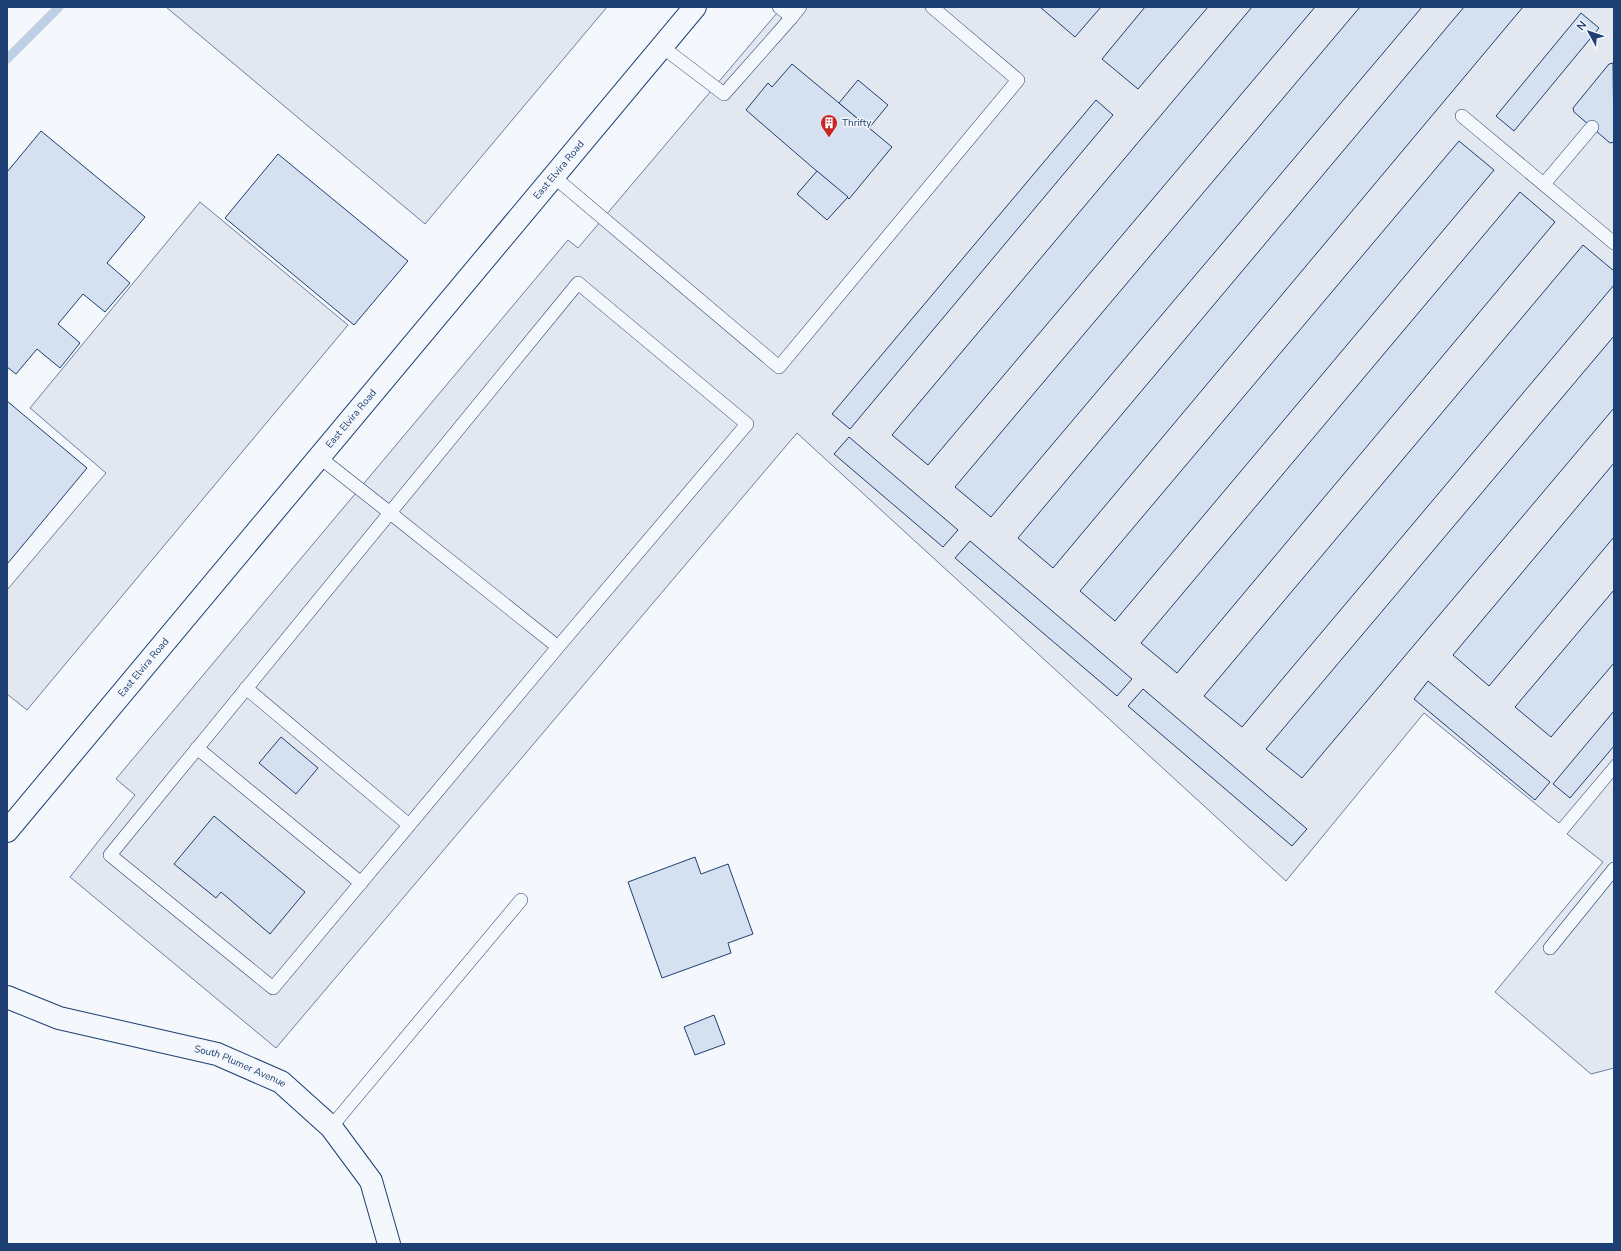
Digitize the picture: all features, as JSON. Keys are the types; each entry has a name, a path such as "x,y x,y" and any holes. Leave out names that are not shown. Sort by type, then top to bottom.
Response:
{"street":[{"name":"East Elvira Road","path":"7,831 694,7"},
{"name":"South Plumer Avenue","path":"7,997 59,1018 217,1054 281,1082 331,1127 370,1181 389,1244"}],"lane":[{"path":"779,7 792,17"},
{"path":"661,46 724,94 800,7"},
{"path":"553,176 779,367 1018,80 932,7"},
{"path":"1462,116 1614,243"},
{"path":"1544,184 1592,127"},
{"path":"578,283 747,424 558,647 273,988 110,855 389,512 578,283"},
{"path":"319,457 558,647"},
{"path":"246,688 409,825"},
{"path":"197,748 361,883"},
{"path":"1550,948 1614,869"},
{"path":"331,1127 521,900"}],"shaded area":[{"path":"166,7 607,7 425,224"},
{"path":"782,7 1614,7 1614,758 1559,823 1424,713 1286,881 797,433 276,1048 70,877 135,795 116,779 568,240 578,248"},
{"path":"200,202 348,325 27,710 7,694 7,590 106,473 30,408"},
{"path":"1614,777 1614,1068 1591,1074 1495,992 1603,862 1567,834"}],"building":[{"path":"1040,7 1101,7 1075,37"},
{"path":"1145,7 1208,7 1138,89 1102,59"},
{"path":"1252,7 1315,7 928,465 892,435"},
{"path":"1360,7 1422,7 991,517 955,487"},
{"path":"1464,7 1523,7 1053,568 1018,538"},
{"path":"1581,13 1599,28 1514,131 1496,116"},
{"path":"1613,63 1614,142 1610,143 1574,112 1573,108 1609,64"},
{"name":"Thrifty","path":"792,64 892,147 849,199 746,110 768,83 772,87"},
{"path":"858,80 888,105 869,128 839,103"},
{"path":"1096,100 1113,115 850,429 832,414"},
{"path":"41,131 145,217 107,263 130,283 105,312 83,294 58,324 80,343 60,368 37,349 16,374 7,367 7,172"},
{"path":"1459,141 1494,170 1115,621 1080,591"},
{"path":"278,154 408,261 354,325 225,218"},
{"path":"817,171 848,197 827,220 797,194"},
{"path":"1520,192 1555,222 1177,673 1141,643"},
{"path":"1583,245 1614,271 1614,285 1242,727 1204,696"},
{"path":"1614,336 1614,408 1302,778 1266,749"},
{"path":"7,401 87,468 8,563 7,562"},
{"path":"849,437 958,530 943,547 834,454"},
{"path":"1614,463 1614,537 1489,686 1453,655"},
{"path":"970,541 1132,679 1117,696 955,558"},
{"path":"1614,590 1614,663 1551,737 1515,707"},
{"path":"1428,681 1550,782 1535,800 1414,699"},
{"path":"1143,689 1307,829 1292,846 1128,706"},
{"path":"1614,711 1614,746 1570,798 1553,784"},
{"path":"281,737 318,768 296,794 259,763"},
{"path":"214,816 305,892 270,934 221,892 216,898 174,864"},
{"path":"695,857 701,874 728,864 753,934 728,943 731,953 662,978 628,882"},
{"path":"714,1015 725,1044 695,1055 684,1027"}],"waterway":[{"path":"7,59 59,7"}],"place":[{"name":"Thrifty","path":"829,138"}]}
